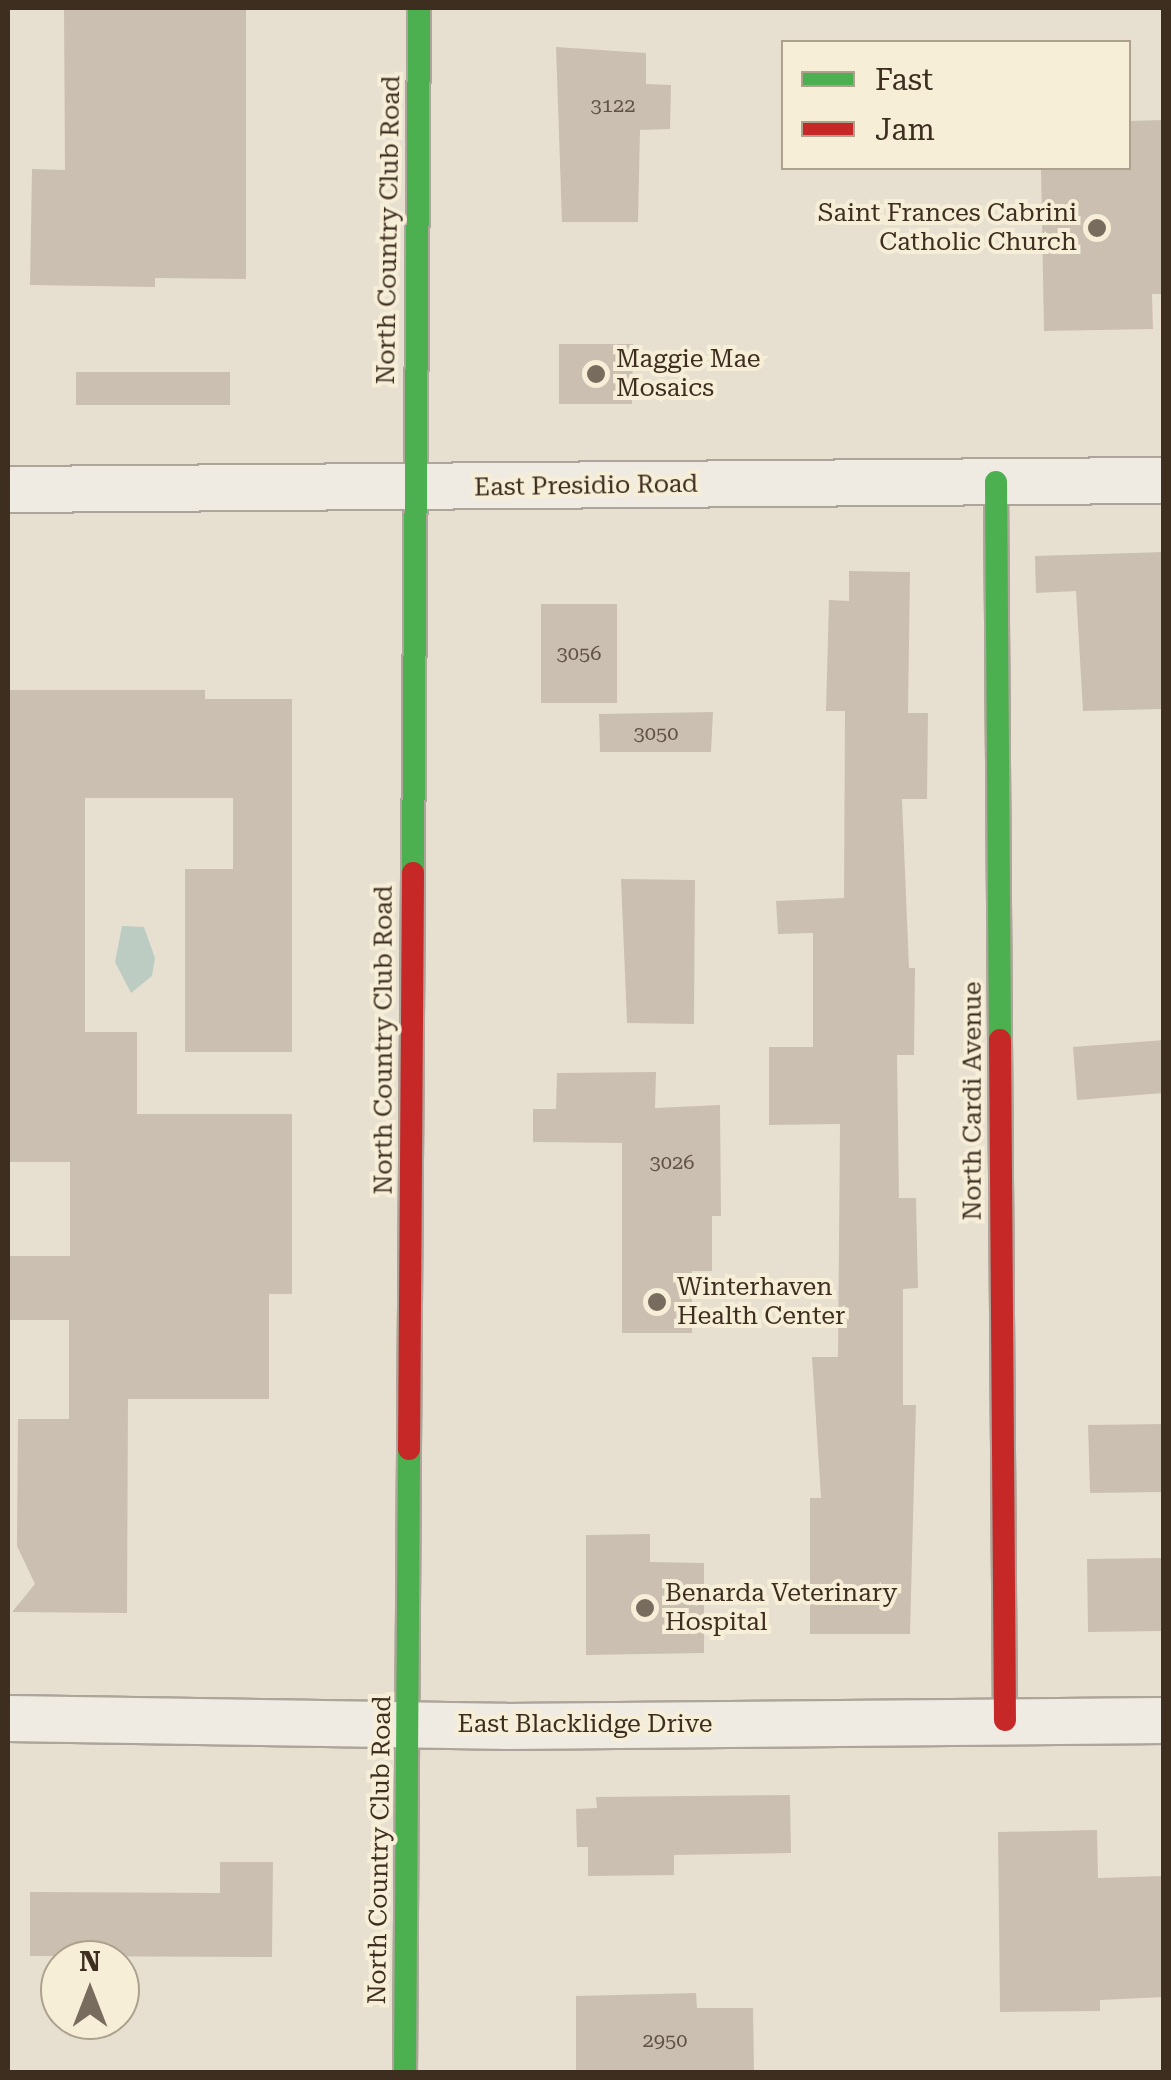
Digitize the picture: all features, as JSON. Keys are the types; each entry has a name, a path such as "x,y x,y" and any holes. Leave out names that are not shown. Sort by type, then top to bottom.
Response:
{"main road":[{"name":"North Country Club Road","path":"406,2072 419,8"},
{"name":"North Cardi Avenue","path":"996,482 1006,1720"}],"street":[{"name":"East Presidio Road","path":"8,489 1164,480"},
{"name":"East Blacklidge Drive","path":"8,1718 409,1724 1164,1720"}],"shaded area":[{"path":"122,926 144,927 155,958 152,976 131,993 115,962"}],"building":[{"path":"64,8 246,8 246,279 155,278 155,287 30,285 32,169 65,170"},
{"path":"556,47 646,53 646,84 671,85 670,129 640,130 638,222 562,222"},
{"name":"Saint Frances Cabrini Catholic Church","path":"1164,120 1164,294 1152,294 1153,329 1044,331 1041,170 1131,170 1131,121"},
{"name":"Maggie Mae Mosaics","path":"559,344 633,344 632,404 559,404"},
{"path":"76,372 230,372 230,405 76,405"},
{"path":"1164,552 1164,709 1083,711 1076,591 1036,593 1035,556"},
{"path":"849,571 910,572 908,713 928,713 927,799 902,799 909,968 915,968 914,1055 897,1055 899,1198 916,1198 918,1288 903,1289 903,1405 916,1405 910,1634 810,1634 810,1498 821,1498 812,1357 838,1357 840,1124 769,1125 769,1047 813,1047 813,933 778,934 776,901 844,898 845,711 826,711 829,600 849,601"},
{"path":"541,604 617,604 617,703 541,703"},
{"path":"8,690 205,690 205,699 292,699 292,1052 185,1052 185,869 233,869 233,798 85,798 85,1032 137,1032 137,1114 292,1114 292,1294 269,1294 269,1399 128,1399 127,1613 12,1612 35,1584 17,1546 18,1419 69,1419 69,1320 8,1320 8,1256 70,1256 70,1162 8,1162"},
{"path":"713,712 711,752 600,752 599,714"},
{"path":"621,879 695,880 694,1024 627,1023"},
{"path":"1164,1040 1164,1093 1077,1100 1073,1047"},
{"path":"656,1072 655,1108 720,1105 721,1216 712,1216 712,1271 692,1271 692,1333 622,1333 622,1143 533,1142 533,1109 556,1109 557,1073"},
{"path":"1164,1424 1164,1492 1090,1493 1088,1425"},
{"name":"Benarda Veterinary Hospital","path":"650,1534 650,1562 704,1563 704,1653 586,1655 586,1535"},
{"path":"1164,1558 1164,1631 1088,1632 1087,1559"},
{"path":"790,1795 791,1853 674,1855 674,1875 588,1876 588,1847 577,1847 576,1809 597,1808 596,1797"},
{"path":"1097,1830 1098,1878 1164,1876 1164,1997 1100,2000 1100,2011 1000,2012 998,1832"},
{"path":"220,1862 273,1862 272,1957 140,1956 140,1940 40,1940 40,1956 30,1956 30,1892 220,1893"},
{"path":"696,1993 697,2008 753,2008 754,2072 576,2072 576,1996"}],"traffic: fast":[{"path":"413,873 419,8"},
{"path":"996,482 1000,1040"},
{"path":"405,2072 409,1449"}],"traffic: jam":[{"path":"409,1449 413,873"},
{"path":"1000,1040 1005,1720"}],"place":[{"name":"Saint Frances Cabrini Catholic Church","path":"1097,228"},
{"name":"Maggie Mae Mosaics","path":"596,374"},
{"name":"Winterhaven Health Center","path":"657,1302"},
{"name":"Benarda Veterinary Hospital","path":"645,1608"}]}
